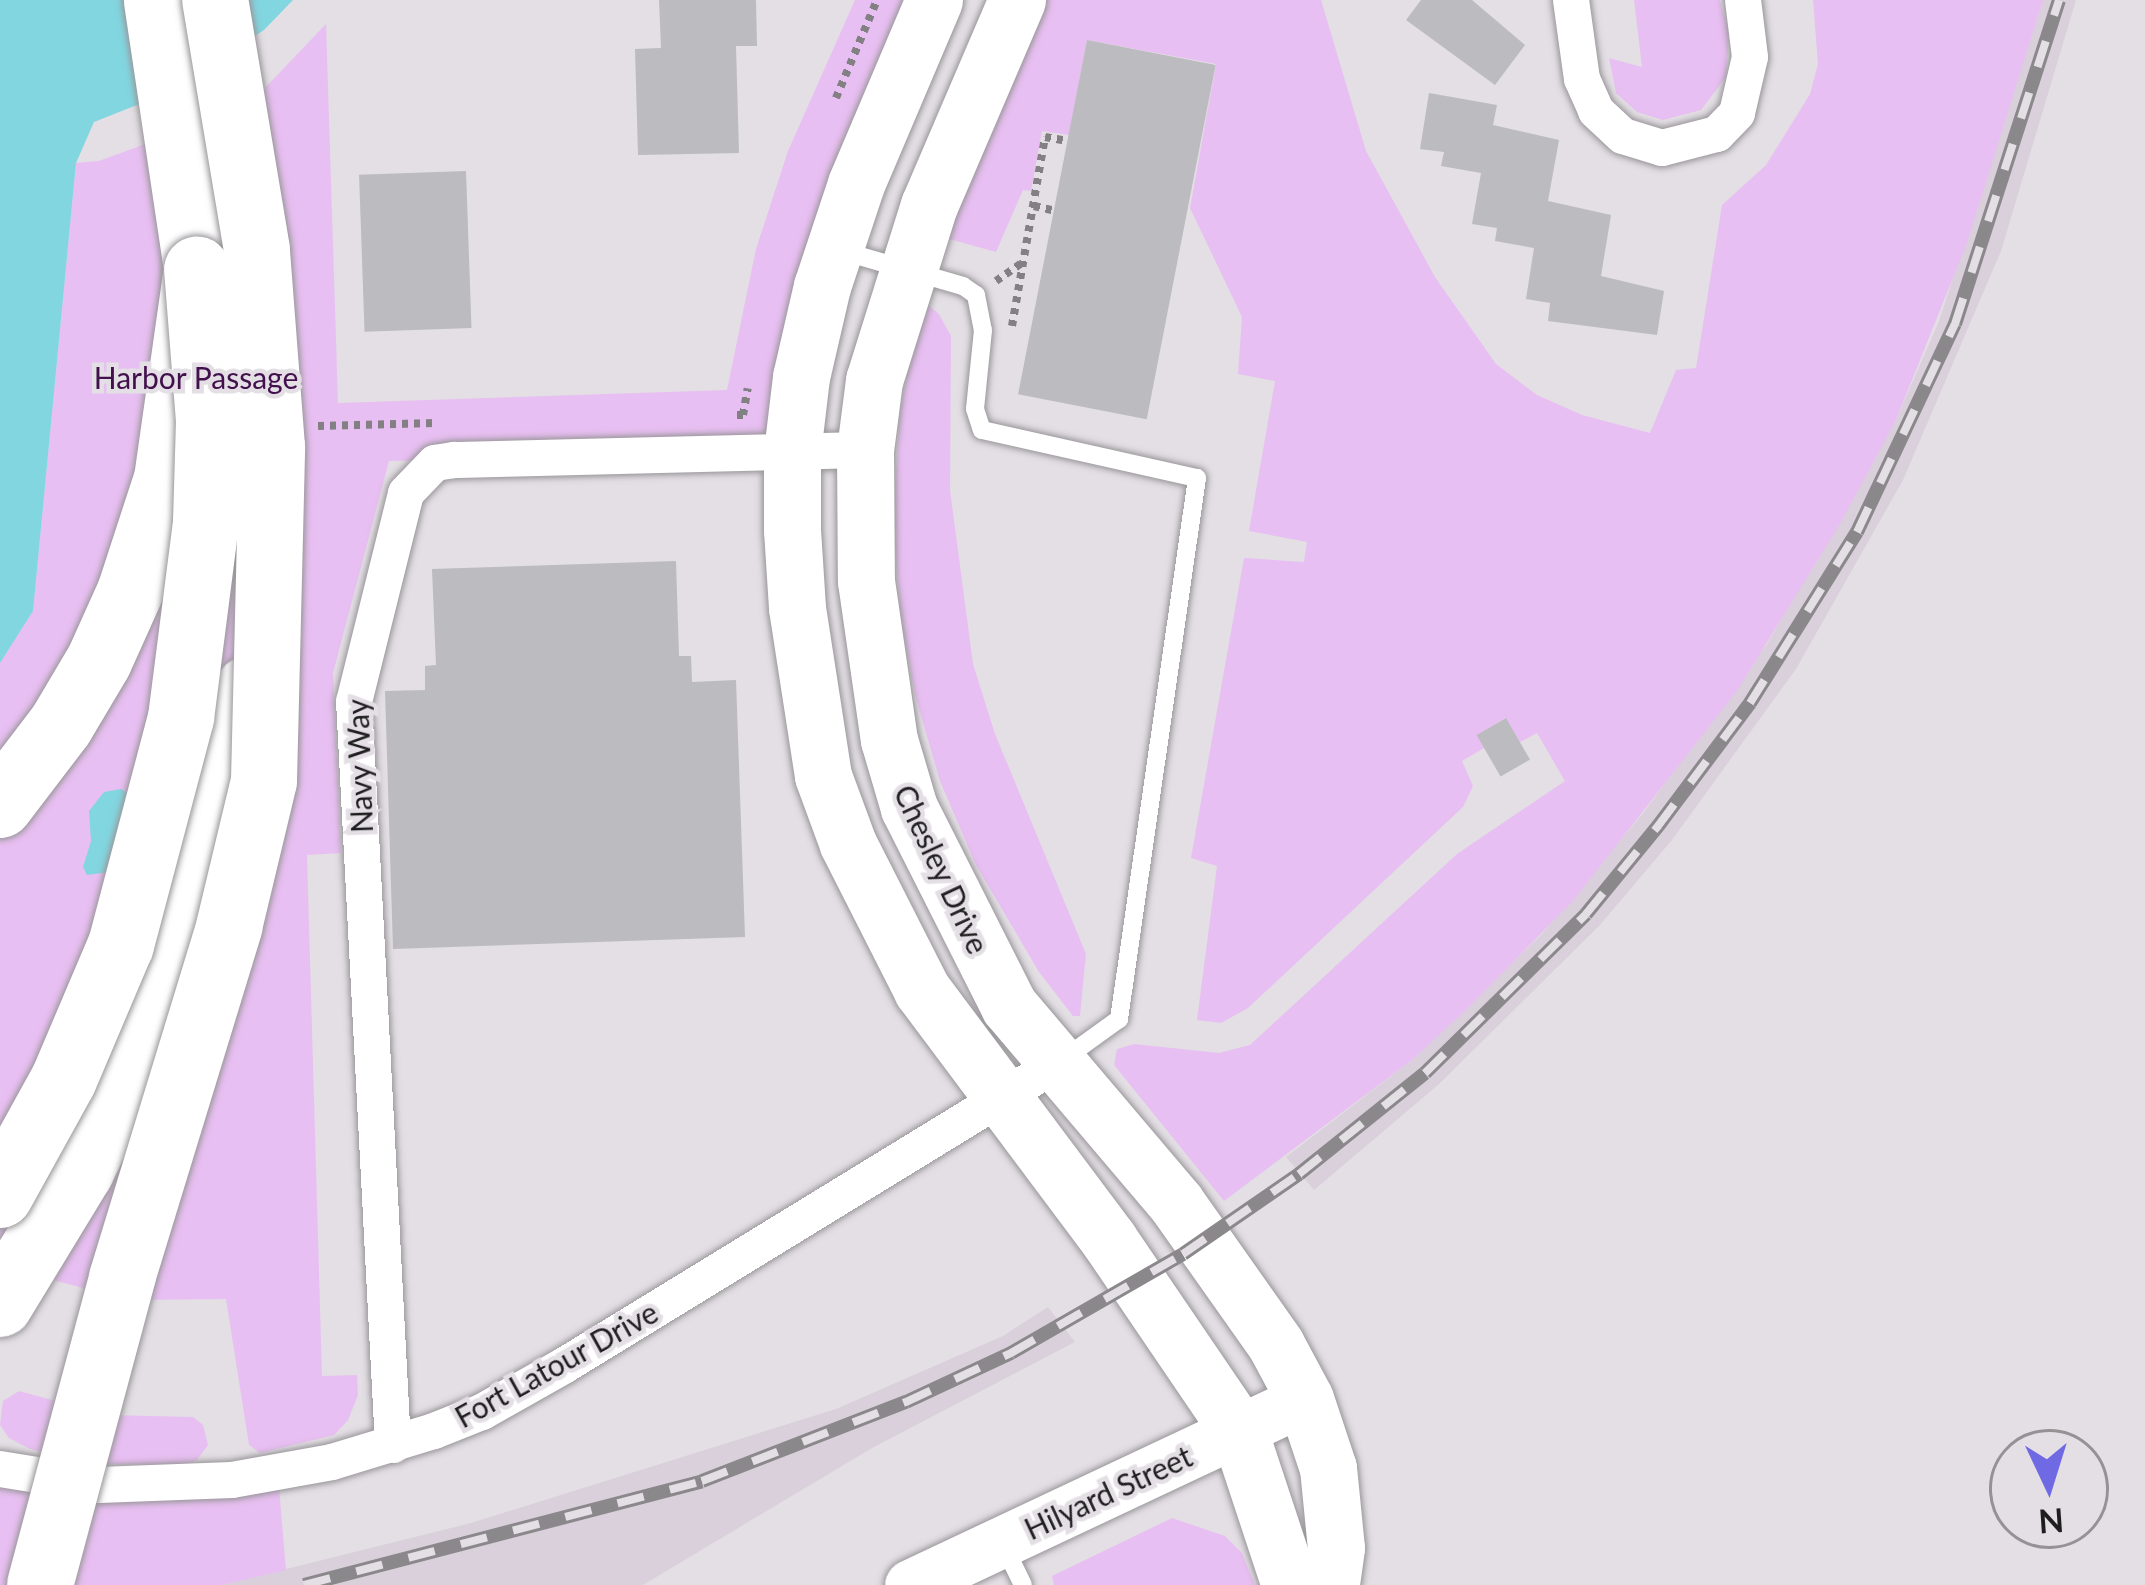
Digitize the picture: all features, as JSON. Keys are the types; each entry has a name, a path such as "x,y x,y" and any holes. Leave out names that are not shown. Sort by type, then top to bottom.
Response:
{"highway":[{"path":"0,1195 64,1079 121,945 181,718 206,522 209,422 197,268 158,0"},
{"path":"40,1585 122,1278 229,927 264,781 272,447 265,336 257,250 214,0"},
{"path":"0,805 61,725 99,661 130,592 167,479 197,268"},
{"path":"0,1304 81,1171 150,1028 182,942 231,777 265,604"}],"main road":[{"path":"934,0 835,248 801,377 792,452 797,608 823,776 848,844 904,958 1109,1240 1239,1431 1291,1585"},
{"name":"Chesley Drive","path":"1017,0 906,270 874,380 865,450 869,601 889,740 909,808 1009,1006 1176,1203 1276,1346 1305,1400 1328,1468 1336,1548 1331,1585"},
{"name":"Hilyard Street","path":"910,1585 1012,1563 1239,1431 1305,1400"}],"street":[{"path":"1571,0 1582,79 1596,111 1623,136 1662,148 1717,134 1737,113 1750,57 1743,0"},
{"name":"Navy Way","path":"393,1445 354,702 406,494 435,463 455,460 865,450"},
{"name":"Fort Latour Drive","path":"0,1469 99,1485 147,1486 278,1474 393,1445 482,1412 565,1366 1055,1065"}],"lane":[{"path":"835,248 963,286 976,295 983,330 976,410 982,430 1197,478 1119,1019 1107,1033 1055,1065"}],"path":[{"path":"1008,348 1046,137 1069,141"},
{"path":"1033,206 1056,211"}],"shaded area":[{"path":"2043,0 2076,0 2001,251 1903,480 1796,669 1672,840 1599,926 1438,1085 1314,1190 1286,1157 1412,1060 1542,934 1644,812 1767,644 1896,420 1939,321"},
{"path":"1048,1307 1075,1342 872,1448 643,1585 222,1585 471,1523 836,1409 1003,1336"}],"green space":[{"name":"Harbor Passage","path":"855,0 934,0 792,452 389,461 333,673 341,853 307,855 322,1376 357,1375 358,1395 348,1420 334,1435 260,1453 249,1445 226,1299 128,1300 34,1275 0,1251 0,663 33,610 76,163 99,161 219,117 263,90 326,24 338,403 727,390 756,249 788,151"},
{"path":"1045,0 1321,0 1366,151 1435,277 1496,364 1537,395 1582,415 1650,433 1676,370 1696,368 1722,205 1766,165 1810,94 1818,64 1813,0 2043,0 1967,243 1896,420 1840,524 1737,691 1573,901 1466,1010 1412,1060 1224,1201 1114,1065 1117,1049 1134,1044 1219,1053 1250,1045 1457,854 1565,781 1537,733 1520,742 1505,718 1477,735 1484,748 1462,761 1473,786 1463,807 1248,1008 1221,1023 1197,1020 1217,866 1191,858 1244,558 1304,562 1307,542 1249,531 1275,381 1238,374 1242,317 1190,208 1216,64 1087,40 1069,135 1042,131 1031,191 1023,190 996,252 942,237"},
{"path":"1634,0 1720,0 1729,33 1726,77 1701,110 1663,120 1637,112 1616,93 1609,58 1642,67"},
{"path":"922,300 939,314 951,336 950,490 973,664 995,734 1086,954 1080,1016 1073,1016 1039,972 976,865 940,781 915,695 901,621 893,522 900,409"},
{"path":"19,1391 107,1415 193,1417 203,1425 208,1445 197,1460 183,1465 94,1464 30,1449 9,1438 0,1425 3,1401"},
{"path":"0,1469 278,1475 286,1570 222,1585 0,1585"},
{"path":"1172,1518 1225,1536 1242,1553 1255,1585 1054,1585 1052,1576"}],"water":[{"path":"0,0 293,0 264,30 167,93 94,122 76,163 33,611 0,663"},
{"path":"121,789 129,794 109,872 87,875 83,867 91,841 89,811 104,792"}],"building":[{"path":"659,0 756,0 757,46 736,46 739,153 638,155 635,49 661,48"},
{"path":"1421,0 1472,0 1525,45 1495,85 1406,20"},
{"path":"1087,40 1216,65 1147,419 1018,394"},
{"path":"1429,93 1497,105 1493,125 1559,140 1548,201 1611,215 1601,276 1664,291 1657,335 1548,321 1550,303 1526,299 1534,248 1495,241 1497,228 1472,224 1481,173 1441,166 1444,152 1420,149"},
{"path":"466,171 471,328 365,332 359,175"},
{"path":"676,561 679,656 691,656 692,682 736,680 745,937 393,949 385,691 425,690 425,666 436,665 432,569"},
{"path":"1506,718 1530,760 1501,777 1477,735"}],"railway":[{"path":"304,1585 702,1481 906,1402 1011,1353 1183,1254 1299,1174 1425,1073 1586,914 1658,826 1750,703 1857,532 1955,324 2059,0"}]}
